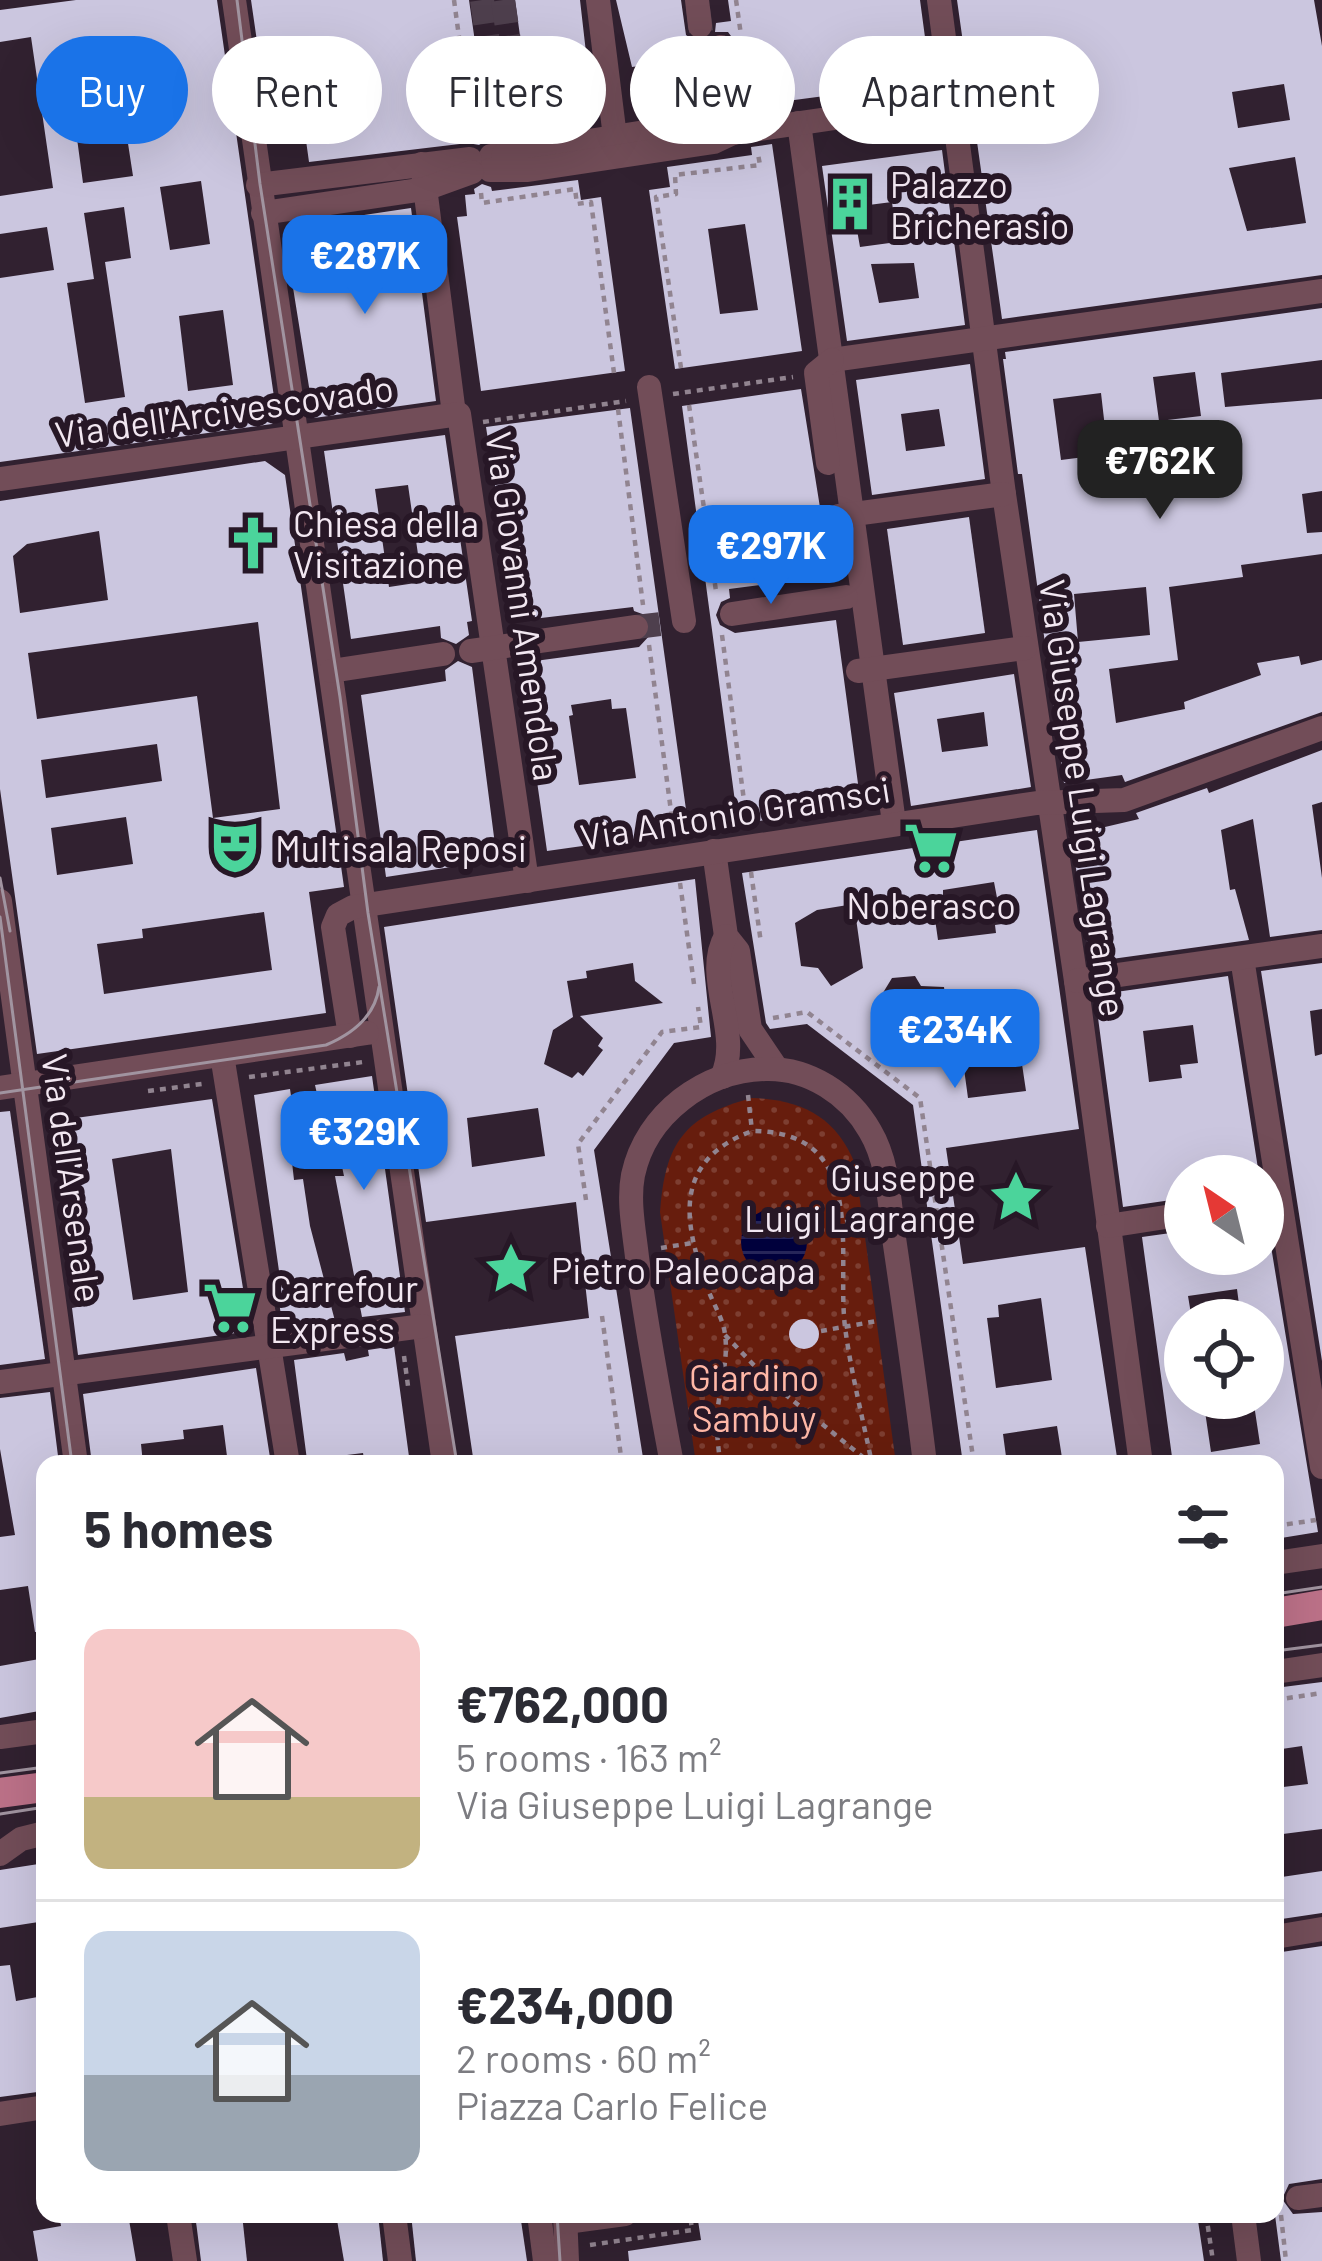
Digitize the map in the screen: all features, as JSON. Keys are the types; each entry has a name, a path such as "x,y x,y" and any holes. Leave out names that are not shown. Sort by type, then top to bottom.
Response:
{"main road":[{"path":"1284,1611 1322,1605"},
{"path":"0,1793 36,1787"}],"street":[{"path":"234,0 443,1455"},
{"path":"598,0 615,137"},
{"path":"697,0 713,24"},
{"name":"Via Giuseppe Luigi Lagrange","path":"939,0 943,36"},
{"path":"795,125 819,120"},
{"path":"800,123 830,350 816,374 844,516 886,825"},
{"path":"494,164 630,135"},
{"path":"494,164 496,144"},
{"path":"258,184 430,172 694,144"},
{"name":"Via Giuseppe Luigi Lagrange","path":"957,144 1140,1455"},
{"path":"263,213 430,172"},
{"name":"Via Giovanni Amendola","path":"430,172 483,650 527,880"},
{"path":"830,350 984,340 1322,292"},
{"path":"650,387 683,621"},
{"name":"Via dell'Arcivescovado","path":"0,479 457,414"},
{"path":"844,516 1004,494"},
{"path":"844,516 845,597 864,670"},
{"path":"727,624 845,597"},
{"path":"483,650 642,626"},
{"path":"864,670 1025,648"},
{"path":"331,671 443,654"},
{"name":"Via Antonio Gramsci","path":"363,905 886,825 1047,803 1124,800 1322,728"},
{"path":"714,851 726,936 739,951 750,1029 777,1069"},
{"name":"Via dell'Arsenale","path":"0,901 8,1083 75,1455"},
{"path":"350,1036 333,927 343,912 363,905"},
{"path":"726,936 718,951 733,1074"},
{"path":"1076,981 1322,946"},
{"path":"1242,958 1266,1155"},
{"path":"8,1083 224,1068 381,1031"},
{"path":"224,1068 287,1455"},
{"path":"670,1455 639,1271 633,1179 641,1150 667,1112 692,1090 733,1074 777,1069 810,1077 844,1098 877,1143 925,1455"},
{"path":"1108,1226 1164,1217"},
{"path":"1284,1272 1322,1467"},
{"path":"0,1382 423,1325"},
{"path":"1284,1562 1322,1556"},
{"path":"1284,1671 1322,1665"},
{"path":"0,1737 36,1732"},
{"path":"0,1855 21,1839 36,1835"},
{"path":"0,1855 36,1851"},
{"path":"1284,1935 1322,1929"},
{"path":"0,2114 36,2109"},
{"path":"179,2223 185,2261"},
{"path":"395,2223 400,2261"},
{"path":"540,2223 545,2261"},
{"path":"566,2223 567,2261"},
{"path":"1244,2223 1249,2261"}],"path":[{"path":"454,0 494,164 482,203 575,189 577,204 591,202 614,373"},
{"path":"681,368 656,197 676,194 674,175 760,165 750,144"},
{"path":"684,392 703,390"},
{"path":"689,405 716,591"},
{"path":"618,409 642,626 674,834"},
{"path":"727,624 747,823"},
{"path":"586,1200 578,1144 662,1033 700,1027 680,883"},
{"path":"135,1093 224,1068 373,1062"},
{"path":"733,1074 752,1131"},
{"path":"860,1455 770,1382 725,1335 692,1244 687,1200 691,1183 712,1155 752,1131 787,1137 826,1164 834,1176 845,1222 845,1327 869,1455"},
{"path":"845,1222 869,1218"},
{"path":"661,1248 692,1244"},
{"path":"602,1316 621,1455"},
{"path":"820,1331 877,1321"},
{"path":"719,1455 716,1421 725,1335"},
{"path":"1284,1525 1316,1520"},
{"path":"1284,1699 1322,1693"},
{"path":"1284,2169 1295,2198 1286,2261"},
{"path":"590,2245 692,2230 691,2223"},
{"path":"1208,2223 1214,2261"}],"green space":[{"name":"Giardino Sambuy","path":"752,1098 802,1107 838,1134 855,1164 895,1455 695,1455 660,1212 667,1168 682,1136 729,1105"}],"shaded area":[{"path":"774,1209 798,1218 807,1242 798,1266 774,1275 750,1266 741,1242 750,1218"}],"building":[{"path":"76,0 217,0 222,36 212,36 212,144 238,144 277,418 272,424 0,462 0,278 54,270 47,227 0,234 0,196 53,188 47,144 78,144 83,183 133,176 128,144 188,144 188,36 36,36 36,71 31,37 0,42 0,10","holes":["201,181 210,244 170,250 160,187","124,207 131,258 105,262 125,397 85,403 67,283 94,279 84,213","223,310 233,385 188,391 179,316"]},
{"path":"251,0 469,0 474,36 406,36 406,144 460,144 309,162 306,144 382,144 382,36 256,36"},
{"path":"515,0 580,0 584,36 520,36"},
{"path":"616,0 681,0 688,36 630,36 630,59"},
{"path":"728,0 920,0 925,36 819,36 819,97 795,100 795,36 715,32 716,23 731,21"},
{"path":"957,0 1314,0 1322,46 1322,275 1002,319 977,144 1099,144 1099,36 962,36","holes":["1284,84 1290,120 1238,128 1232,92","1295,157 1306,223 1247,231 1229,168"]},
{"path":"772,144 802,351 675,369 649,190 670,187 667,167 752,155 751,147","holes":["745,224 758,310 720,314 708,229"]},
{"path":"942,150 965,325 847,341 822,166","holes":["892,202 897,242 860,247 853,207","914,263 919,298 879,303 871,264"]},
{"path":"578,180 581,200 601,197 625,371 481,391 457,217 467,216 465,195 475,194 474,189 482,184 492,191"},
{"path":"411,208 436,401 314,418 290,269 323,264 317,222"},
{"path":"1322,308 1322,360 1221,373 1225,407 1322,399 1322,491 1302,494 1307,533 1322,532 1322,554 1241,565 1243,577 1169,587 1178,660 1109,669 1116,723 1185,709 1184,702 1261,675 1257,663 1299,656 1301,665 1322,660 1322,712 1125,782 1122,775 1064,783 1022,474 1018,474 1005,352","holes":["1195,372 1201,416 1159,421 1153,377","1101,393 1108,454 1061,460 1053,399","1146,587 1150,635 1078,642 1074,594"]},
{"path":"970,364 985,479 872,495 856,380","holes":["939,409 945,446 906,451 901,414"]},
{"path":"801,389 831,576 729,589 730,598 721,602 716,615 720,625 735,633 836,620 861,806 738,824 682,406"},
{"path":"630,408 689,831 547,851 520,663 639,647 652,626 648,616 633,607 516,621 486,427","holes":["611,699 612,709 626,708 636,778 579,785 571,705"]},
{"path":"445,435 472,621 467,622 469,635 456,644 441,638 440,626 351,639 324,451","holes":["408,485 422,582 389,587 375,489"]},
{"path":"265,461 285,475 344,887 309,892 326,1013 37,1054 0,789 0,501","holes":["99,531 108,600 20,613 13,556 27,544","258,622 280,809 213,818 197,696 37,719 28,653","157,744 162,781 46,798 41,760","126,817 133,864 57,875 51,828","264,912 272,970 104,994 97,944 143,938 142,929"]},
{"path":"969,517 985,633 903,645 887,529"},
{"path":"458,661 472,667 497,860 386,877 361,695 446,681 445,670"},
{"path":"1014,674 1031,787 911,806 894,693","holes":["984,712 988,746 942,752 937,719"]},
{"path":"1322,750 1322,802 1312,805 1322,878 1322,930 1270,937 1253,819 1221,830 1230,890 1235,889 1249,940 1090,962 1071,835 1139,819 1136,813 1207,788 1209,793"},
{"path":"1037,830 1079,1129 946,1148 963,1264 1085,1247 1117,1455 1062,1455 1057,1426 1003,1434 1006,1455 962,1455 913,1105 807,1024 770,1029 742,873","holes":["994,882 1002,924 995,925 996,933 938,940 932,898 943,896 943,890","854,904 863,968 831,986 818,968 801,966 795,923 817,910","915,976 921,986 944,987 947,1011 928,1037 878,1001 892,978","1016,1024 1026,1091 968,1098 959,1032","1041,1298 1052,1380 996,1388 987,1318 999,1317 998,1305"]},
{"path":"695,879 711,1037 674,1043 594,1150 643,1455 473,1455 455,1336 589,1318 576,1202 426,1222 384,927","holes":["633,963 635,981 663,1003 580,1016 603,1038 598,1046 603,1050 583,1076 578,1072 572,1078 544,1064 553,1030 573,1017 567,981 587,978 586,971","538,1108 545,1156 472,1167 467,1118"]},
{"path":"1322,963 1322,1009 1310,1011 1315,1056 1322,1054 1322,1361 1261,971"},
{"path":"1228,976 1256,1155 1164,1155 1164,1201 1123,1207 1095,995","holes":["1193,1025 1198,1063 1180,1065 1182,1078 1149,1082 1143,1031"]},
{"path":"372,1076 405,1312 362,1317 335,1176 344,1176 336,1138 327,1139 315,1085"},
{"path":"290,1089 298,1143 290,1144 294,1180 303,1179 335,1321 283,1327 254,1095"},
{"path":"212,1099 250,1331 78,1355 72,1308 82,1306 62,1169 53,1170 47,1122","holes":["171,1149 188,1292 133,1300 112,1159"]},
{"path":"10,1111 45,1359 0,1365 0,1112"},
{"path":"1164,1234 1164,1275 1276,1275 1280,1299 1238,1299 1237,1289 1164,1299 1164,1398 1142,1237"},
{"path":"804,1319 815,1323 819,1334 815,1345 804,1349 793,1345 789,1334 793,1323"},
{"path":"1284,1325 1318,1532 1284,1538 1284,1455 1172,1455 1167,1419 1206,1419 1211,1452 1260,1444 1256,1419 1284,1419"},
{"path":"394,1346 409,1455 306,1455 294,1360 344,1353 346,1361 369,1356 368,1350"},
{"path":"256,1368 270,1455 227,1455 223,1425 183,1430 184,1439 141,1444 142,1455 91,1455 83,1394"},
{"path":"50,1392 58,1455 36,1455 36,1632 28,1586 0,1590 0,1537 15,1535 0,1449 0,1398"},
{"path":"36,1660 36,1712 0,1718 0,1666"},
{"path":"1322,1682 1322,1829 1284,1834 1284,1787 1308,1784 1302,1746 1284,1749 1284,1687"},
{"path":"36,1864 36,1922 0,1928 0,1870"},
{"path":"1322,1871 1322,1913 1284,1919 1284,1877"},
{"path":"1322,1946 1322,2179 1289,2184 1284,2195 1284,1952"},
{"path":"10,1965 16,2001 36,1997 36,2092 0,2097 0,1966"},
{"path":"1284,2202 1293,2214 1322,2212 1322,2261 1281,2261 1276,2223 1284,2223"},
{"path":"130,2223 136,2261 38,2261 33,2231"},
{"path":"196,2223 243,2223 247,2261 201,2261"},
{"path":"338,2223 379,2223 383,2261 344,2261"},
{"path":"412,2223 521,2223 527,2261 416,2261"},
{"path":"698,2223 1198,2223 1204,2261 629,2261 628,2251 701,2240"}],"tunnel":[{"path":"482,0 487,36"},
{"path":"503,0 508,36"},
{"path":"698,8 702,36"},
{"path":"636,627 661,624"}],"tram line":[{"path":"237,0 368,913 456,1455"},
{"path":"0,878 10,931"},
{"path":"0,917 71,1455"},
{"path":"0,1093 326,1045 361,1023 379,987"},
{"path":"1284,1593 1322,1587"},
{"path":"1284,1650 1322,1645"},
{"path":"0,1773 36,1768"},
{"path":"0,1814 36,1808"},
{"path":"558,2223 560,2261"}],"place":[{"name":"Palazzo Bricherasio","path":"850,204"},
{"name":"Chiesa della Visitazione","path":"253,543"},
{"name":"Multisala Reposi","path":"235,847"},
{"name":"Noberasco","path":"931,848"},
{"name":"Giuseppe Luigi Lagrange","path":"1016,1197"},
{"name":"Pietro Paleocapa","path":"511,1269"},
{"name":"Carrefour Express","path":"230,1308"}]}
